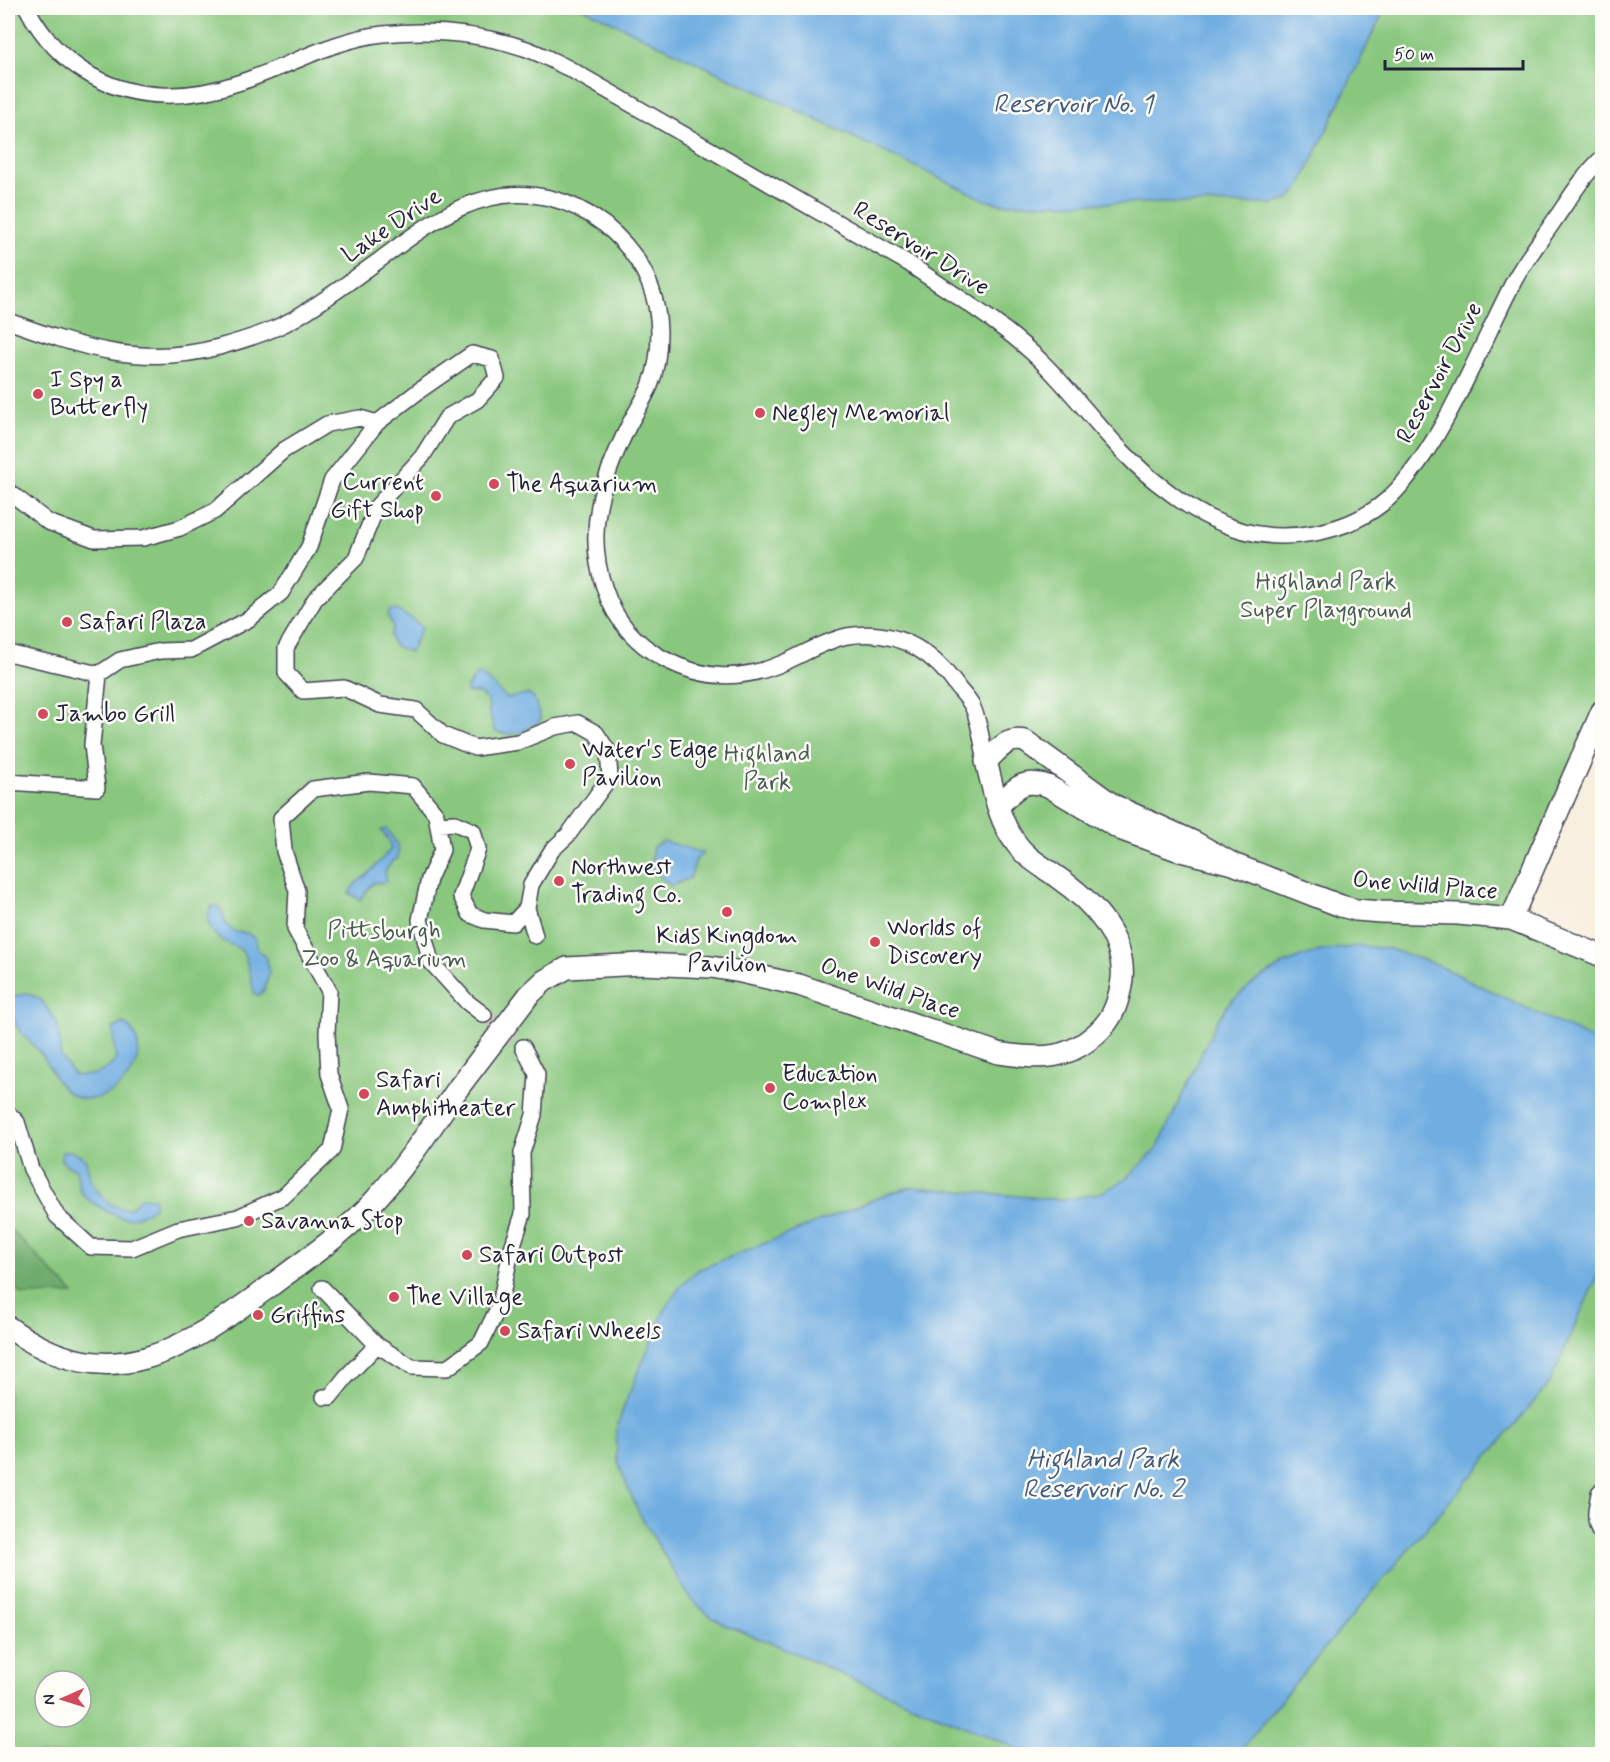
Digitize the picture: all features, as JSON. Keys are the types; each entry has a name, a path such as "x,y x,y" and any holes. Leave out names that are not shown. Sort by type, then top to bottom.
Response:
{"main road":[{"path":"1511,919 1602,711"},
{"name":"One Wild Place","path":"8,1327 43,1349 63,1357 110,1364 158,1355 177,1347 232,1313 354,1221 395,1178 529,995 544,981 567,968 642,964 711,967 799,985 998,1053 1029,1058 1070,1052 1082,1046 1108,1022 1117,1003 1122,980 1118,946 1110,930 1088,903 1060,879 1027,856 1015,843 1006,828 986,761 1009,740 1025,741 1113,805 1194,842 1233,864"},
{"name":"One Wild Place","path":"998,806 1021,785 1028,782 1037,783 1048,786 1122,830 1177,850 1233,864 1341,906 1356,910 1458,914 1511,919 1602,956"},
{"path":"1602,1494 1599,1517 1602,1528"}],"street":[{"name":"Reservoir Drive","path":"27,8 48,41 79,69 104,83 126,91 151,94 176,96 212,90 241,82 331,45 381,34 436,31 483,37 529,50 568,68 908,263 1002,328 1043,363 1127,455 1164,489 1204,515 1235,528 1259,534 1305,535 1341,525 1375,508 1406,479 1449,413 1517,276 1580,183 1602,158"},
{"name":"Lake Drive","path":"8,321 64,341 115,353 152,356 200,352 283,325 344,286 412,236 459,208 488,198 514,194 537,195 577,206 600,221 628,247 644,271 656,299 659,324 659,346 652,380 616,451 606,477 599,499 594,533 600,576 609,604 624,626 642,645 663,658 698,674 720,676 741,676 762,671 784,663 825,642 848,636 871,635 895,638 915,645 933,658 973,709 986,761"},
{"path":"8,653 99,674 120,660 160,651 190,650 249,619 281,593 309,548 332,480 377,423 472,354 492,359 497,378 477,400 447,417 422,457 377,506 356,558 315,599 286,648 286,673 303,691 344,688 380,705 416,710 443,735 475,748 518,741 555,727 578,723 596,734 608,751 610,777 568,835 552,850 531,885 527,908 535,936"},
{"path":"8,491 48,522 85,535 94,538 143,538 180,528 215,511 284,450 327,424 360,417 377,423"},
{"path":"8,782 97,788 92,745 99,674"},
{"path":"8,1113 17,1122 31,1169 57,1216 91,1247 132,1248 178,1229 238,1217 284,1196 332,1150 341,1109 329,1074 327,1033 329,991 295,929 297,891 284,851 281,818 313,789 369,782 413,786 436,814 442,850 429,879 420,920 431,962 467,1002 484,1015"},
{"path":"438,824 455,823 473,831 478,849 461,896 470,914 484,920 513,923 527,908"},
{"path":"322,1288 377,1345 412,1367 447,1368 481,1343 500,1304 511,1251 523,1214 522,1154 534,1115 537,1074 523,1047"},
{"path":"324,1397 330,1397 377,1345"}],"green space":[{"name":"Highland Park","path":"8,8 1602,8 1602,711 1511,919 1602,956 1602,1754 8,1754"},
{"path":"8,1227 74,1294 23,1295 8,1281"}],"water":[{"name":"Reservoir No. 1","path":"583,8 1385,8 1298,190 1288,200 1272,204 1001,204 985,200"},
{"path":"390,610 397,610 422,628 410,652 394,646 390,636 393,627 388,616"},
{"path":"478,674 507,698 528,694 534,698 541,720 513,734 495,731 488,701 479,693 467,693 467,687"},
{"path":"387,829 398,846 398,859 393,860 385,872 387,882 373,883 360,900 349,893 356,883 367,875 391,849 388,839 381,830"},
{"path":"663,841 703,853 696,860 690,878 671,886 651,868 653,847"},
{"path":"212,906 218,906 226,925 236,932 247,933 256,939 257,949 267,959 269,973 265,989 258,996 254,993 242,951 221,940 211,929 208,915"},
{"name":"Highland Park Reservoir No. 2","path":"1360,946 1390,949 1435,964 1602,1044 1602,1265 1550,1382 1291,1688 1238,1754 1030,1754 727,1626 711,1617 690,1598 639,1513 617,1458 616,1431 624,1406 664,1311 681,1285 698,1270 893,1192 912,1187 1065,1200 1103,1192 1126,1179 1157,1149 1209,1038 1230,1002 1256,981 1282,965 1320,951"},
{"path":"27,993 40,999 56,1020 60,1055 74,1075 97,1074 107,1069 116,1060 113,1029 123,1023 134,1035 138,1049 135,1064 128,1078 116,1089 101,1097 86,1099 65,1090 42,1056 17,1026 11,1013 12,997"},
{"path":"71,1151 85,1159 93,1183 113,1206 131,1208 140,1198 154,1198 154,1207 138,1216 126,1218 113,1214 92,1202 80,1190 76,1169 61,1160 62,1152"}],"tunnel":[{"path":"484,1015 523,1047"}],"place":[{"name":"I Spy a Butterfly","path":"38,394"},
{"name":"Negley Memorial","path":"760,413"},
{"name":"The Aquarium","path":"494,484"},
{"name":"Current Gift Shop","path":"436,496"},
{"name":"Safari Plaza","path":"67,622"},
{"name":"Jambo Grill","path":"43,714"},
{"name":"Water's Edge Pavilion","path":"570,764"},
{"name":"Northwest Trading Co.","path":"559,881"},
{"name":"Kids Kingdom Pavilion","path":"727,912"},
{"name":"Worlds of Discovery","path":"875,942"},
{"name":"Education Complex","path":"770,1088"},
{"name":"Safari Amphitheater","path":"364,1094"},
{"name":"Savanna Stop","path":"249,1221"},
{"name":"Safari Outpost","path":"467,1255"},
{"name":"The Village","path":"394,1297"},
{"name":"Griffins","path":"258,1315"},
{"name":"Safari Wheels","path":"505,1331"}],"park label":[{"name":"Highland Park Super Playground","path":"1326,596"},
{"name":"Pittsburgh Zoo & Aquarium","path":"384,945"}]}
